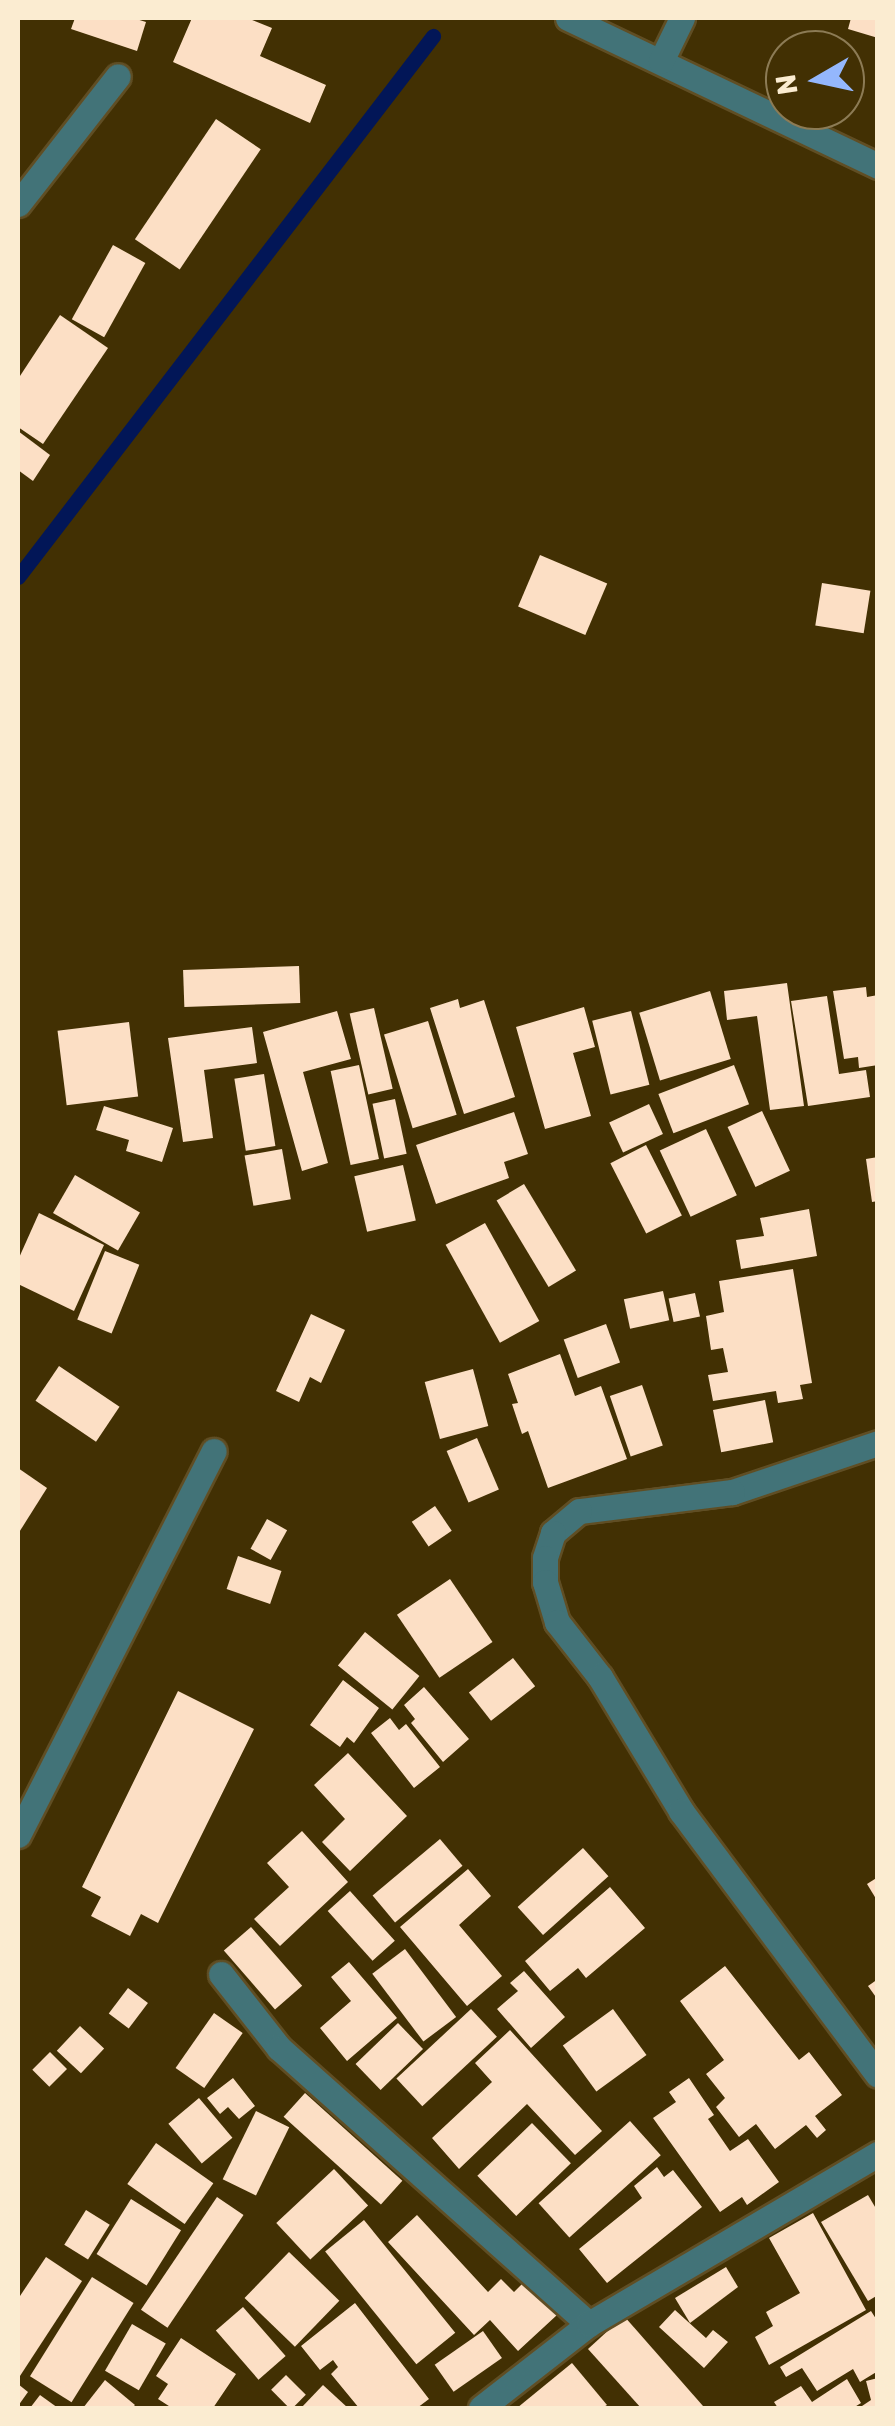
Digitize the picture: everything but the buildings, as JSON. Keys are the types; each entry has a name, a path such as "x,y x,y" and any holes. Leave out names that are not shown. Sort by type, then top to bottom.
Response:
{"street":[{"path":"568,18 878,166"},
{"path":"661,62 682,18"},
{"path":"18,204 118,76"},
{"path":"878,1443 732,1492 579,1511 553,1533 545,1558 545,1582 557,1622 600,1677 680,1812 878,2075"},
{"path":"18,1836 214,1451"},
{"path":"221,1974 279,2048 589,2324"},
{"path":"480,2408 589,2324 878,2154"}],"waterway":[{"path":"18,577 433,36"}]}
